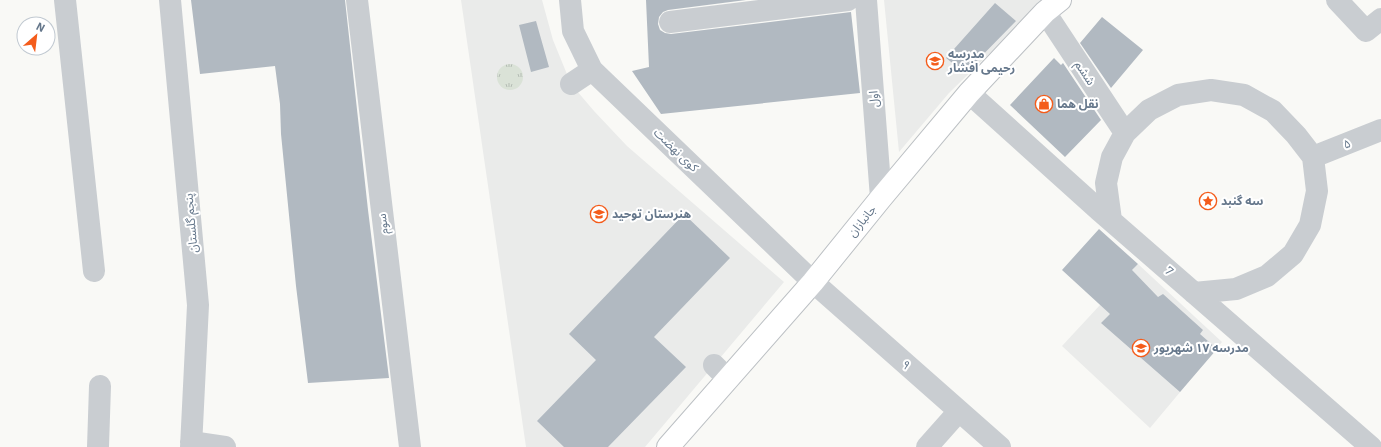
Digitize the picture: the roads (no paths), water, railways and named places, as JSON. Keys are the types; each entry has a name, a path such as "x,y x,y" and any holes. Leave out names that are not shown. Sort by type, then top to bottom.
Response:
{"main road":[{"name":"جانبازان","path":"668,447 721,372 813,282 969,93 1052,6"}],"street":[{"path":"65,0 94,271"},
{"name":"پنجم گلستان","path":"170,0 198,305 191,445"},
{"name":"سوم","path":"357,0 410,447"},
{"name":"کوی نهضت","path":"570,0 573,31 592,70 813,282"},
{"path":"670,22 848,0"},
{"name":"اول","path":"866,0 881,198"},
{"path":"1338,0 1366,31 1381,19"},
{"name":"ششم","path":"1052,6 1125,133"},
{"path":"571,84 592,70"},
{"path":"1111,220 1106,183 1112,157 1125,133 1149,110 1178,95 1211,90 1244,95 1273,111 1296,134 1312,157 1317,191 1310,224 1293,254 1267,276 1236,289 1194,293"},
{"name":"7","path":"969,93 1111,220 1371,447"},
{"name":"۵","path":"1312,157 1381,130"},
{"name":"۹","path":"813,282 1000,447"},
{"path":"98,447 100,386"},
{"path":"927,447 959,410"},
{"path":"191,445 225,447"}],"place":[{"name":"مدرسه رحیمی افشار","path":"935,61"},
{"name":"نقل هما","path":"1044,104"},
{"name":"سه گنبد","path":"1208,201"},
{"name":"هنرستان توحید","path":"599,214"},
{"name":"مدرسه ۱۷ شهریور","path":"1141,348"}]}
